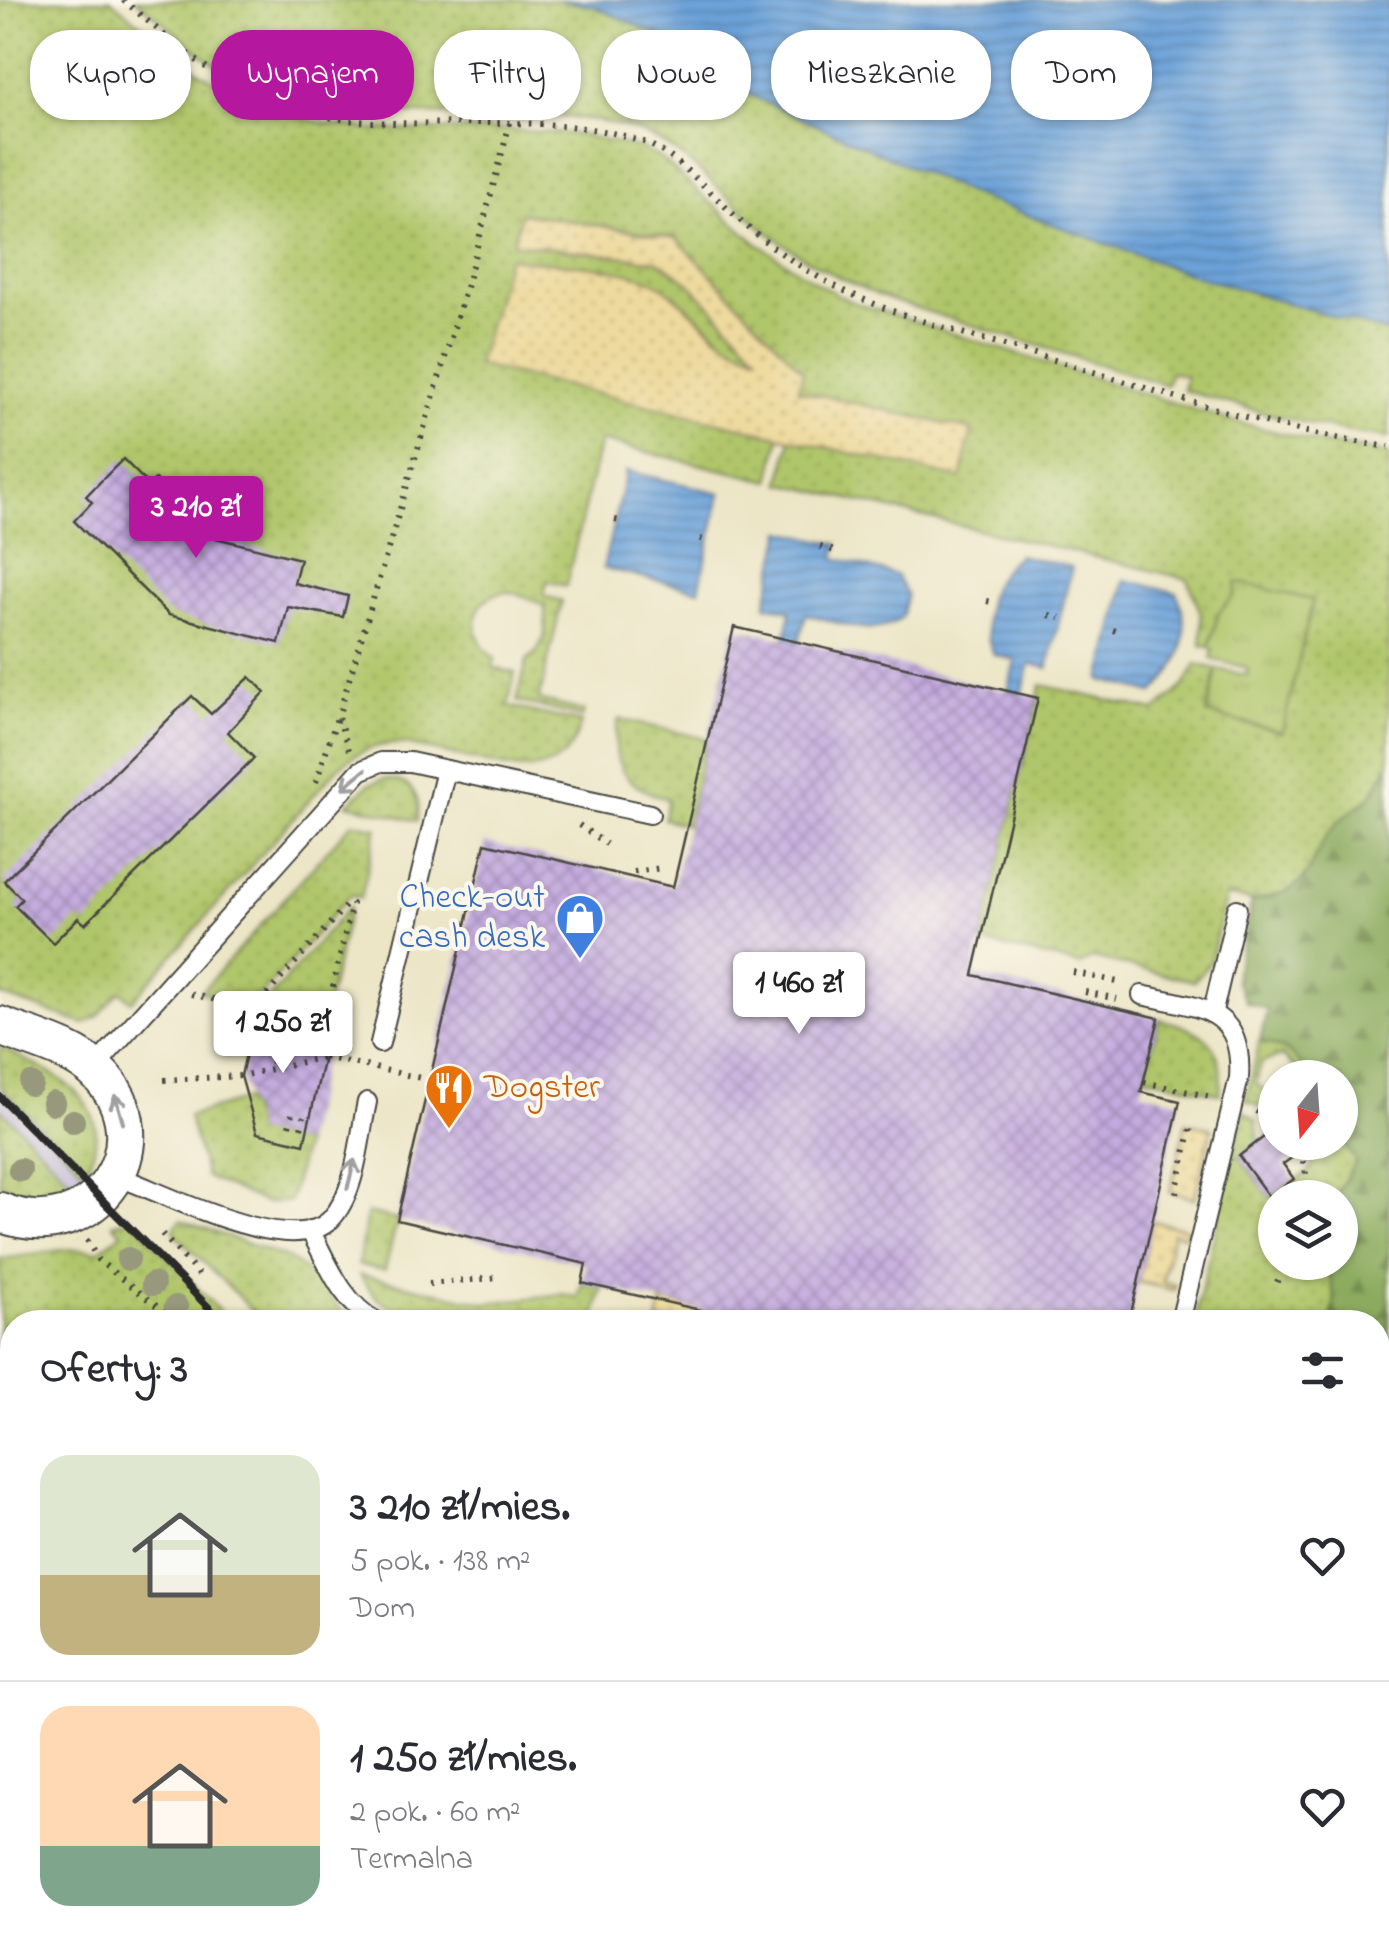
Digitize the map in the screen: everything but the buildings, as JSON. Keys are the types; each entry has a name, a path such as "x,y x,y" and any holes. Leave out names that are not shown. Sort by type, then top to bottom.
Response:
{"street":[{"path":"0,1026 94,1068 114,1092 124,1142 114,1175 99,1197 71,1216 34,1221 0,1212"}],"lane":[{"path":"94,1068 360,772 381,762 410,762 650,814"},
{"path":"380,1043 446,770"},
{"path":"1212,1011 1237,909"},
{"path":"1136,994 1212,1011 1224,1020 1238,1043 1238,1078 1183,1310"},
{"path":"114,1175 260,1230 287,1234 310,1230 332,1218 348,1188 368,1102"},
{"path":"310,1230 357,1310"}],"path":[{"path":"123,0 200,64 248,92 298,110 374,122 510,123 604,131 648,144 796,264 872,303 1271,425 1389,447"},
{"path":"311,798 420,446 510,123"},
{"path":"614,520 625,522"},
{"path":"700,539 710,542"},
{"path":"820,547 836,551"},
{"path":"987,601 997,603"},
{"path":"1048,616 1060,618"},
{"path":"1113,630 1122,632"},
{"path":"338,716 360,772"},
{"path":"573,821 606,844"},
{"path":"634,872 661,868"},
{"path":"190,994 254,1009 349,902 352,904 324,1025 261,1012 258,1022 275,1068"},
{"path":"1073,972 1136,994"},
{"path":"1084,992 1136,994"},
{"path":"164,1080 241,1076 324,1057 430,1080"},
{"path":"1144,1082 1232,1102"},
{"path":"289,1126 292,1114"},
{"path":"301,1128 304,1116"},
{"path":"1176,1193 1192,1124"},
{"path":"162,1234 199,1274"},
{"path":"85,1236 98,1260 162,1310"},
{"path":"430,1284 501,1278"}],"shaded area":[{"path":"0,1087 84,1171 73,1183 0,1108"}],"green space":[{"path":"0,0 111,0 148,30 30,30 30,120 191,120 191,65 211,79 211,120 310,120 372,130 577,134 643,149 663,160 754,241 852,302 1228,420 1320,443 1389,454 1389,765 1371,796 1338,822 1309,875 1281,896 1252,901 1226,896 1210,963 1194,981 1093,958 1080,965 981,942 1041,685 1155,711 1184,686 1196,664 1217,669 1207,714 1282,732 1234,596 1219,612 1209,647 1202,646 1201,614 1188,579 781,483 791,439 961,478 798,390 676,238 522,213 513,243 658,261 687,281 758,356 734,349 673,294 644,277 477,365 780,436 770,481 600,441 566,586 547,581 544,596 562,601 539,700 584,711 582,717 517,701 527,660 545,636 545,606 507,592 485,600 476,619 480,640 495,658 493,668 515,673 508,706 581,723 565,755 541,768 527,769 407,744 369,749 336,770 132,1001 120,991 97,1017 84,1024 0,995"},
{"path":"136,0 558,0 593,6 648,30 601,30 601,120 751,120 751,95 771,105 771,120 806,120 973,195 1190,274 1389,333 1389,438 1311,424 1183,390 1186,376 1170,372 1166,385 893,301 824,269 761,227 666,145 628,128 581,119 581,30 434,30 434,114 414,114 414,30 211,30 211,61 191,46 191,30 172,30"},
{"path":"1237,582 1313,600 1282,732 1207,714 1217,669 1247,675 1248,668 1211,659 1213,649 1209,647 1219,612 1234,596"},
{"path":"619,719 707,739 687,825 664,819 668,799 640,788 623,771 616,749"},
{"path":"1389,765 1389,1310 1333,1310 1335,1297 1330,1280 1358,1280 1358,1180 1345,1180 1358,1160 1358,1060 1296,1060 1276,1046 1260,1041 1267,1009 1246,1002 1236,982 1236,971 1252,901 1275,896 1300,882 1326,837 1369,798"},
{"path":"384,779 401,782 412,791 418,804 417,821 348,804 369,784"},
{"path":"353,822 377,828 361,898 350,895 253,1004 201,992"},
{"path":"350,906 323,1021 262,1006"},
{"path":"1159,1019 1188,1028 1209,1042 1219,1062 1220,1094 1145,1076"},
{"path":"1260,1041 1276,1046 1296,1060 1282,1056 1258,1060 1258,1105 1246,1100"},
{"path":"0,1047 60,1079 89,1108 96,1126 95,1147 84,1171 0,1087"},
{"path":"247,1099 257,1132 304,1144 290,1201 266,1203 206,1177 188,1116"},
{"path":"0,1108 73,1183 36,1197 18,1194 0,1184"},
{"path":"1243,1111 1256,1120 1258,1134 1258,1142 1239,1156 1258,1182 1258,1280 1330,1280 1335,1297 1333,1310 1197,1310"},
{"path":"1314,1160 1356,1161 1345,1180 1296,1180 1310,1171"},
{"path":"367,1213 397,1220 385,1270 358,1265"},
{"path":"130,1218 218,1310 0,1310 0,1259 62,1250 98,1251 122,1233 113,1224"},
{"path":"181,1220 287,1258 314,1280 340,1310 252,1310 175,1234 174,1228"},
{"path":"360,1275 487,1303 563,1294 578,1298 582,1283 602,1287 597,1310 399,1310 378,1299"}],"sand":[{"path":"521,213 676,238 803,371 798,390 972,430 961,479 477,365 508,258 605,268 642,277 669,292 728,343 757,354 687,281 658,261 513,243"},
{"path":"1186,1122 1212,1128 1195,1198 1170,1192"},
{"path":"1152,1221 1188,1229 1187,1236 1173,1233 1162,1281 1175,1285 1174,1290 1138,1282"},
{"path":"662,1301 701,1310 660,1310"}],"water":[{"path":"558,0 1389,0 1389,333 1190,274 973,195 806,120 991,120 991,30 771,30 771,105 751,95 751,30 648,30 593,6"},
{"path":"626,471 721,493 699,590 603,568"},
{"path":"783,531 838,544 835,558 896,575 907,595 902,617 881,628 869,628 806,614 799,642 785,639 791,611 766,605"},
{"path":"1018,555 1072,567 1048,668 1030,664 1022,694 1008,691 1015,660 994,655 986,627 992,588"},
{"path":"1125,580 1176,592 1181,606 1182,646 1172,670 1154,693 1101,680"}],"railway":[{"path":"0,1097 211,1310"}],"place":[{"name":"Check-out cash desk","path":"580,960"},
{"name":"Dogster","path":"449,1130"}]}
